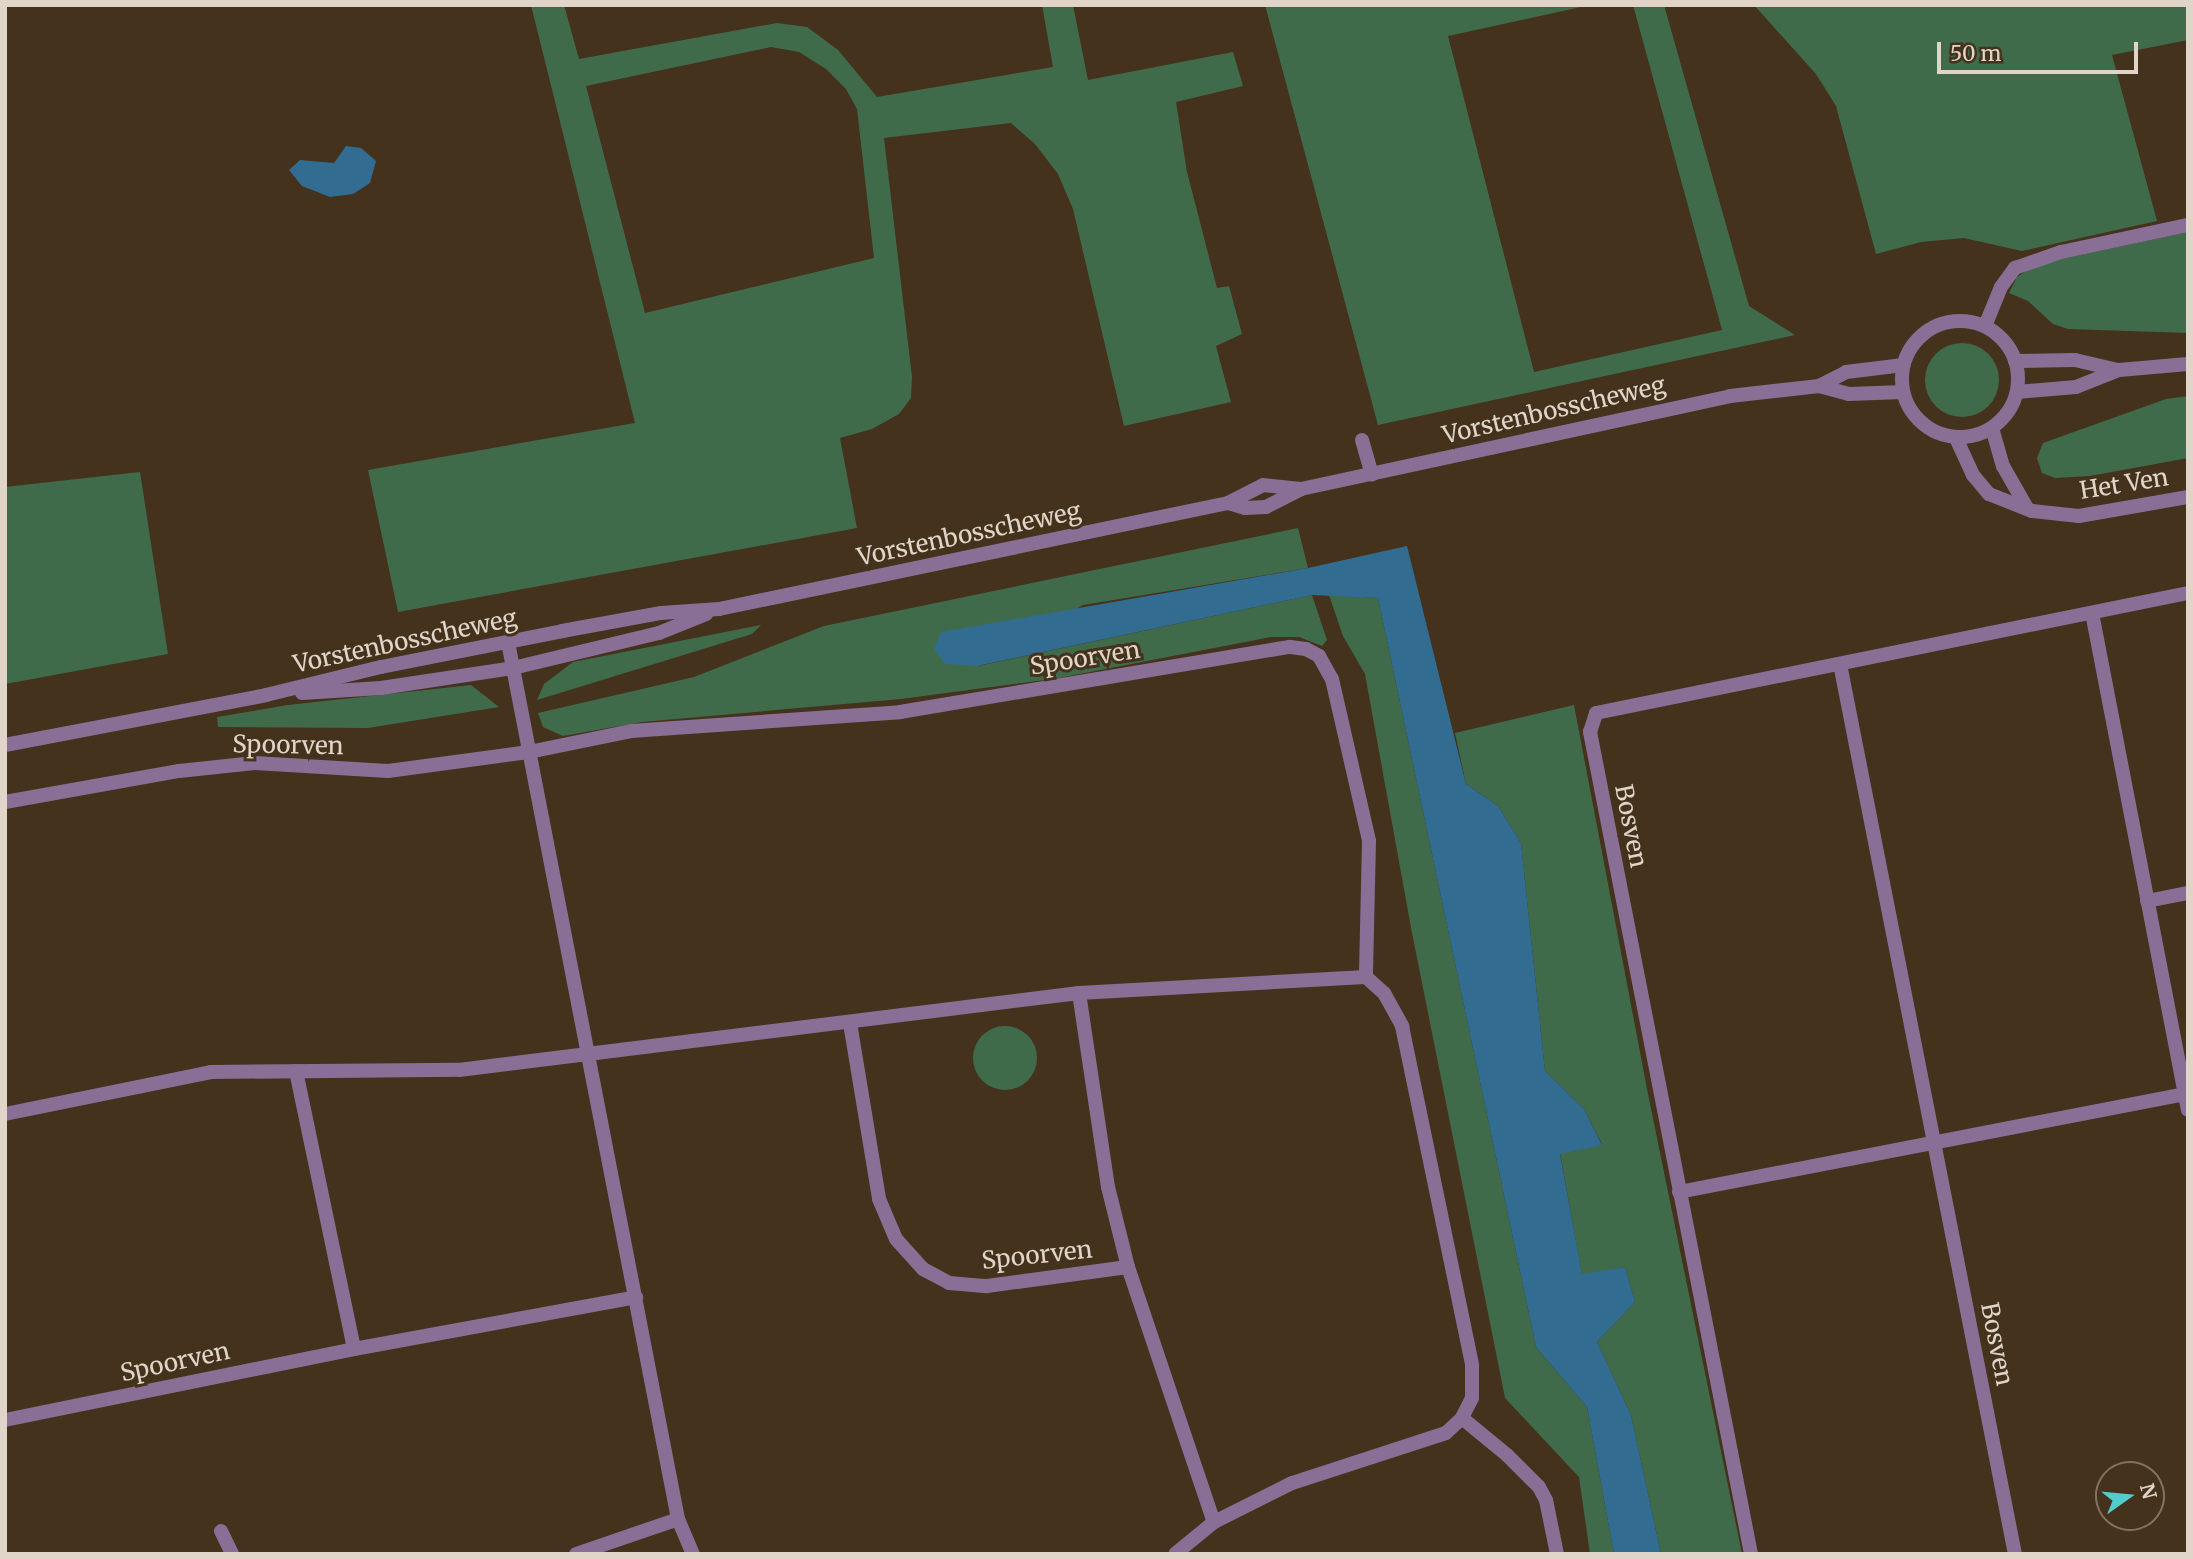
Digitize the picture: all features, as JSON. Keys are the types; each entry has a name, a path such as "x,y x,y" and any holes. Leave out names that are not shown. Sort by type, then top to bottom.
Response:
{"street":[{"path":"1985,326 2001,287 2015,268 2061,252 2188,225"},
{"path":"1966,321 1985,326 1998,335 2015,361 2019,376 2017,393 2011,408 1992,428 1973,437 1956,438 1923,426 1912,413 1903,392 1903,365 1913,343 1928,330 1946,322 1966,321"},
{"path":"2015,361 2075,360 2119,370"},
{"path":"2017,393 2076,387 2119,370 2188,364"},
{"name":"Vorstenbosscheweg","path":"1228,503 1245,508 1266,507 1301,489 1654,410 1730,396 1819,386 1846,372 1903,365"},
{"name":"Vorstenbosscheweg","path":"1819,386 1849,394 1903,392"},
{"path":"1992,428 2003,466 2027,508"},
{"name":"Het Ven","path":"1956,438 1973,475 1989,494 2050,514 2079,516 2188,497"},
{"path":"1362,440 1371,475"},
{"name":"Vorstenbosscheweg","path":"5,745 266,695 381,667 508,642 661,613 719,609 1228,503 1263,485 1301,489"},
{"name":"Bosven","path":"1751,1554 1590,732 1596,713 2188,593"},
{"name":"Vorstenbosscheweg","path":"266,695 381,688 513,668 659,633 719,609"},
{"path":"2092,613 2188,1110"},
{"path":"508,642 678,1519 692,1554"},
{"name":"Spoorven","path":"5,802 179,771 255,763 388,771 529,752 631,731 900,712 1290,647 1306,649 1319,656 1332,679 1369,841 1366,977"},
{"name":"Bosven","path":"1840,664 2015,1554"},
{"path":"2147,901 2188,893"},
{"path":"5,1114 211,1072 459,1070 1079,993 1366,977 1384,993 1402,1027 1472,1365 1472,1398 1462,1418 1446,1433 1292,1483 1214,1522 1175,1554"},
{"name":"Spoorven","path":"1079,993 1108,1186 1128,1267 1214,1522"},
{"name":"Spoorven","path":"850,1023 879,1199 896,1239 923,1269 949,1283 987,1286 1128,1267"},
{"path":"296,1071 355,1349"},
{"path":"1679,1192 2185,1094"},
{"name":"Spoorven","path":"5,1420 355,1349 636,1297"},
{"path":"1462,1418 1507,1455 1539,1487 1546,1500 1557,1554"},
{"path":"576,1554 678,1519"},
{"path":"221,1531 232,1554"}],"green space":[{"path":"531,5 564,5 579,59 777,23 807,27 838,50 877,97 1053,67 1042,5 1073,5 1088,80 1233,52 1243,86 1176,102 1187,172 1217,288 1229,286 1242,334 1216,346 1231,402 1124,426 1073,209 1058,174 1035,144 1011,123 884,138 912,377 911,398 899,414 872,429 840,438 857,528 398,612 368,470 635,423","holes":["771,47 799,52 826,69 846,89 857,109 874,258 645,313 586,86"]},
{"path":"1265,5 1590,5 1448,36 1534,372 1722,330 1633,5 1664,5 1749,306 1795,335 1378,425"},
{"path":"1754,5 2188,5 2188,40 2112,55 2157,221 2022,251 1964,238 1921,242 1876,254 1836,106 1816,74"},
{"path":"2188,232 2188,333 2068,329 2053,324 2028,301 2009,293 2017,277 2037,264"},
{"path":"1962,343 1976,346 1988,354 1996,366 1999,380 1996,394 1988,406 1976,414 1962,417 1948,414 1936,406 1928,394 1925,380 1928,366 1936,354 1948,346"},
{"path":"2188,396 2188,458 2090,476 2055,478 2042,473 2037,458 2043,443 2166,399"},
{"path":"140,472 168,654 5,684 5,487"},
{"path":"1298,528 1308,568 1083,605 978,666 1312,595 1327,640 1322,646 1299,637 1271,637 1059,678 901,699 642,722 563,736 543,727 538,713 694,677 824,626"},
{"path":"1329,595 1378,598 1536,1347 1587,1407 1614,1554 1590,1554 1579,1477 1505,1398 1412,933 1365,674 1343,636"},
{"path":"761,625 752,634 537,700 544,684 573,662"},
{"path":"471,685 499,707 368,728 218,727 217,717 288,705"},
{"path":"1574,705 1647,1089 1742,1554 1661,1554 1631,1415 1597,1342 1635,1302 1625,1267 1582,1275 1560,1153 1602,1144 1584,1109 1545,1071 1521,843 1498,806 1466,784 1455,733"},
{"path":"1005,1026 1028,1035 1037,1058 1028,1081 1005,1090 982,1081 973,1058 982,1035"}],"water":[{"path":"346,146 361,148 376,161 370,183 353,194 330,197 302,186 289,170 300,160 334,163"},
{"path":"1407,546 1466,784 1498,806 1521,843 1545,1071 1584,1109 1602,1145 1560,1154 1582,1274 1625,1267 1635,1302 1597,1342 1631,1415 1661,1554 1614,1554 1587,1407 1536,1347 1378,598 1312,595 977,666 945,664 934,649 941,632 1308,568"}]}
